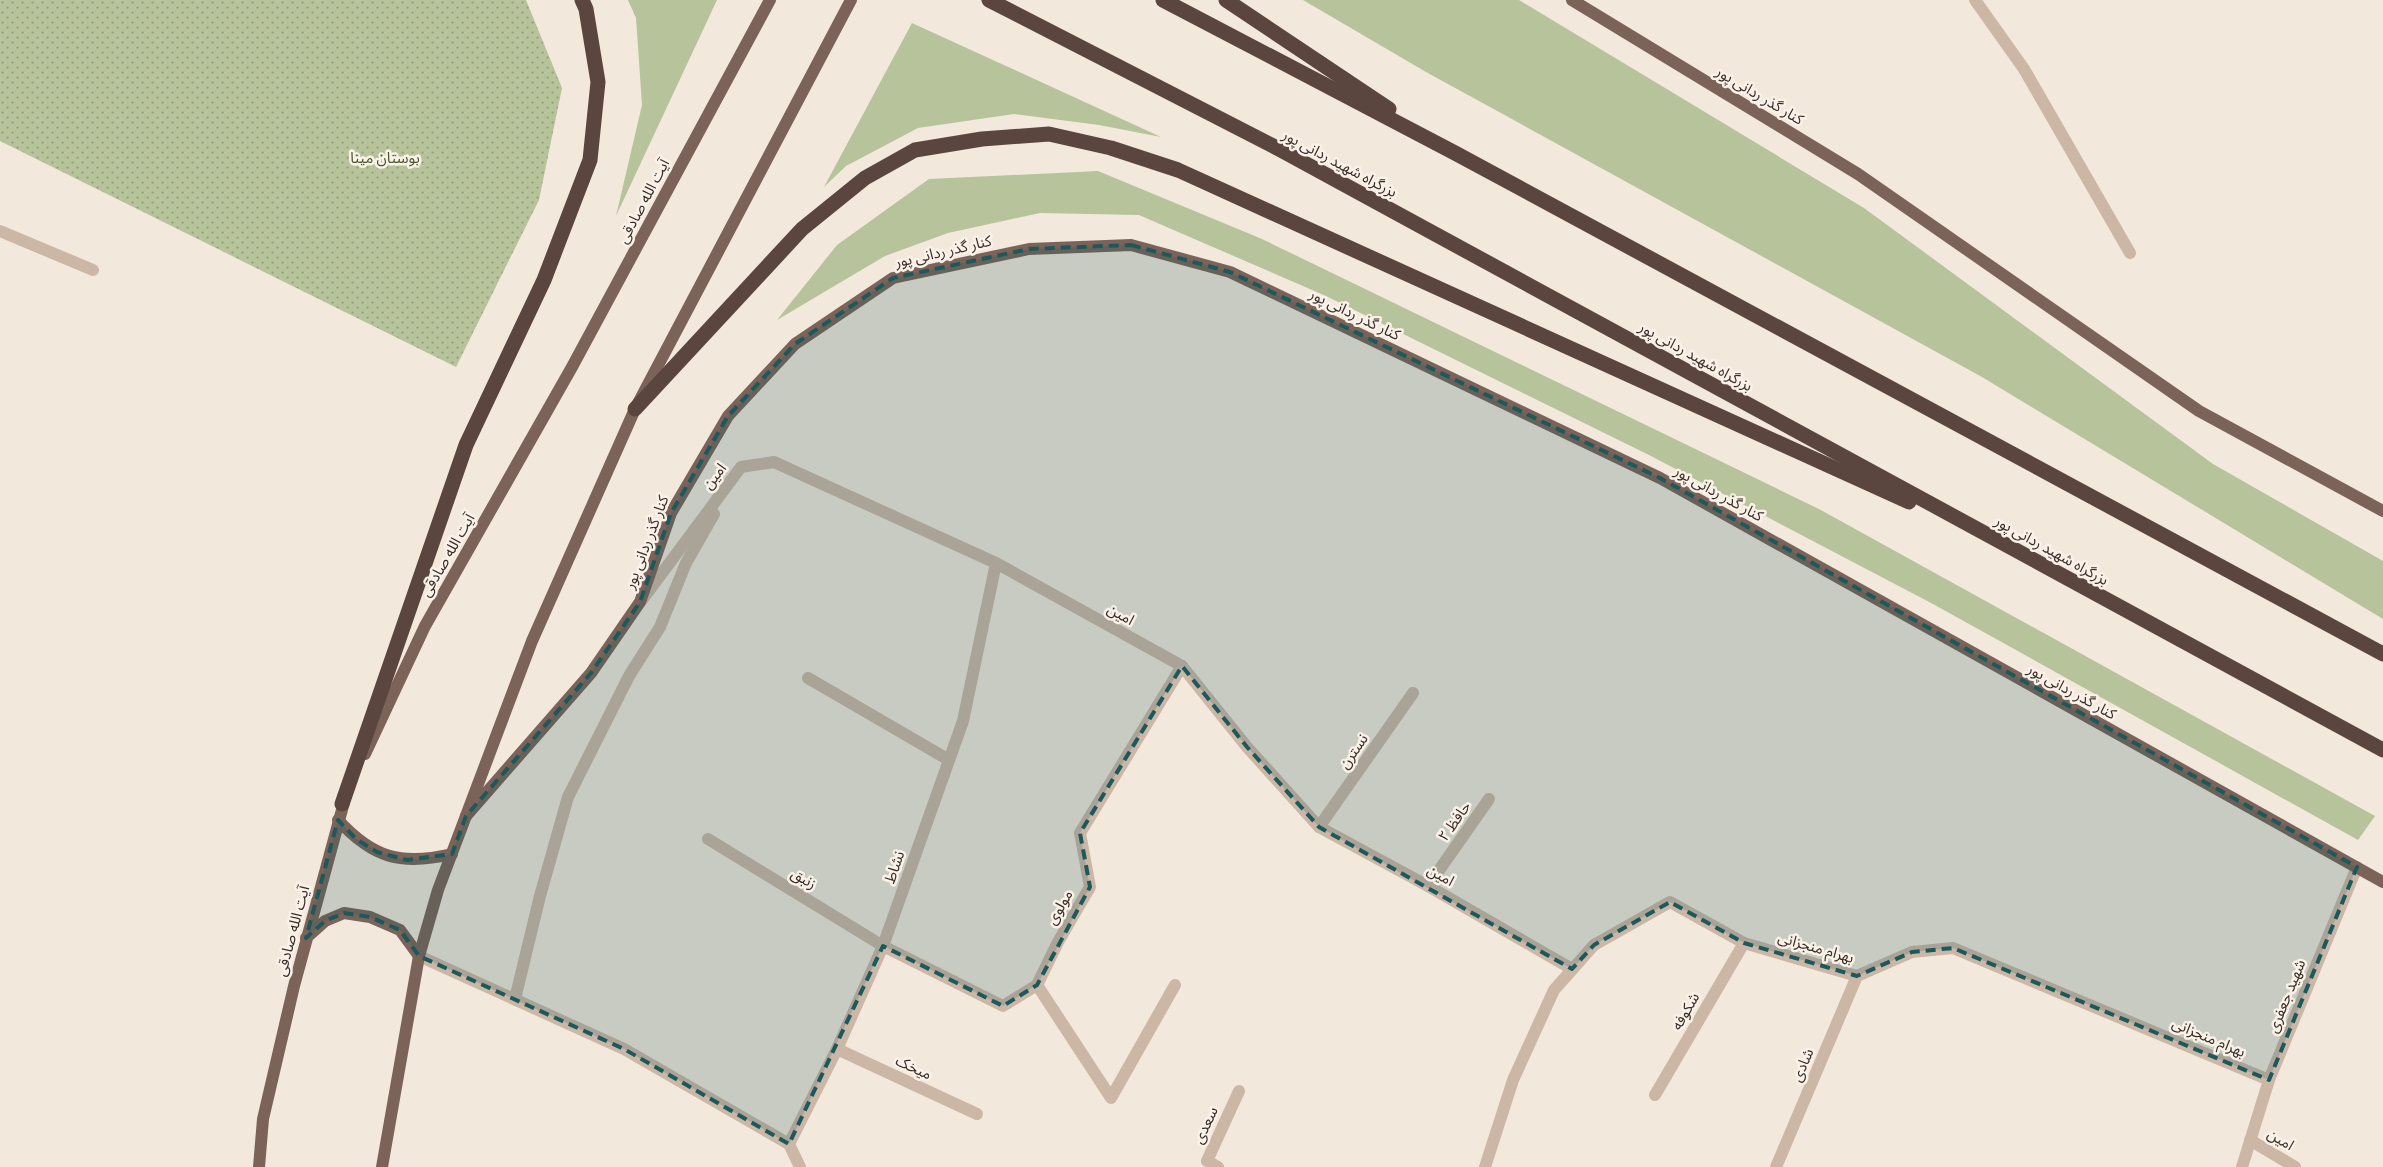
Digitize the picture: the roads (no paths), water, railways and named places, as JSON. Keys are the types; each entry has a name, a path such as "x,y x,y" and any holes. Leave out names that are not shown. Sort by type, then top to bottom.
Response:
{"highway":[{"path":"342,804 466,444 544,280 590,160 598,82 586,10 582,0"},
{"name":"بزرگراه شهید ردانی پور","path":"989,0 1277,148 2383,750"},
{"path":"1163,0 1455,153 2383,654"},
{"path":"1226,0 1455,153"},
{"path":"635,409 802,229 865,178 916,150 982,139 1049,134 1111,148 1178,170 2022,554"}],"main road":[{"name":"آیت الله صادقی","path":"259,1167 264,1119 306,938 342,804 425,626 572,367 770,0"},
{"path":"382,1167 419,956 438,890 532,641 635,409 851,0"},
{"name":"کنار گذر ردانی پور","path":"1572,0 1858,174 2199,411 2383,511"},
{"name":"کنار گذر ردانی پور","path":"466,816 591,672 640,602 671,513 728,416 795,344 893,278 1029,249 1131,244 1230,272 1660,478 2383,882"},
{"path":"338,820 356,839 377,852 408,860 430,859 452,854"},
{"path":"306,938 324,921 344,913 370,917 400,930 419,956"}],"street":[{"path":"1975,0 2024,69 2130,253"},
{"path":"0,231 93,270"},
{"name":"امین","path":"640,602 741,467 774,462 996,563 1182,666 1247,747 1319,827 1428,886 1572,969"},
{"path":"515,999 540,896 568,797 629,676 660,627 686,563 741,467"},
{"name":"نشاط","path":"789,1144 837,1049 883,946 963,721 996,563"},
{"name":"مولوی","path":"1037,985 1058,942 1090,887 1080,833 1182,666"},
{"path":"808,678 949,760"},
{"name":"نسترن","path":"1319,827 1413,693"},
{"name":"حافظ ۲","path":"1428,886 1489,799"},
{"name":"زنبق","path":"708,839 883,946"},
{"name":"شهید جعفری","path":"2242,1167 2269,1080 2357,867"},
{"name":"بهرام منجزانی","path":"1485,1167 1513,1080 1554,990 1594,945 1670,902 1744,943 1857,976 1912,952 1953,948 2269,1080"},
{"name":"شکوفه","path":"1654,1096 1744,943"},
{"path":"883,946 1003,1006 1037,985 1111,1098 1175,985"},
{"path":"419,956 624,1049 789,1144 800,1167"},
{"name":"شادی","path":"1776,1167 1857,976"},
{"name":"میخک","path":"837,1049 978,1114"},
{"name":"سعدی","path":"1218,1167 1207,1161 1239,1091"},
{"name":"امین","path":"2250,1140 2296,1167"}],"park label":[{"name":"بوستان مینا","path":"385,157"}]}
